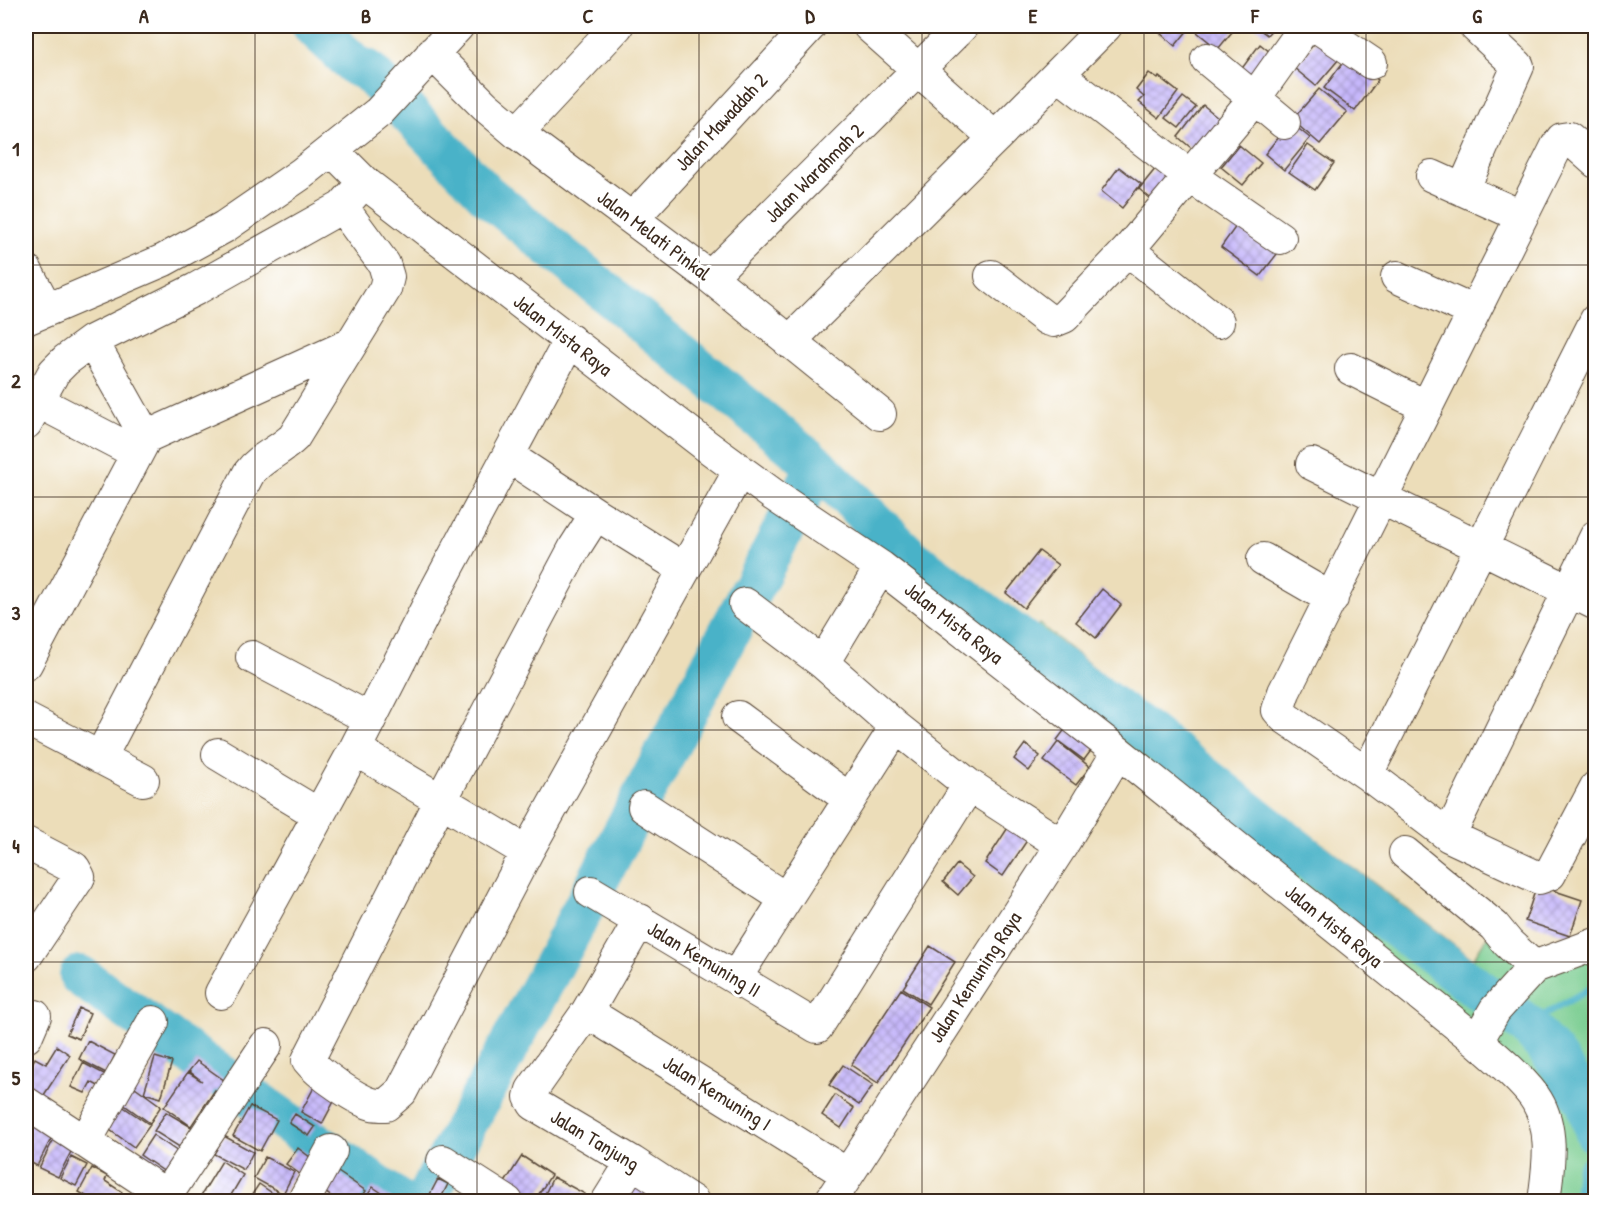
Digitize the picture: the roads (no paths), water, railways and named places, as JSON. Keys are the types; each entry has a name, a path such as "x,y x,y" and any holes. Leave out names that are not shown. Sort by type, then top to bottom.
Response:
{"street":[{"path":"26,270 36,314 164,260 224,227 332,150 379,111 458,26"},
{"path":"517,133 617,26"},
{"name":"Jalan Mawaddah 2","path":"633,218 810,26"},
{"path":"869,26 995,138"},
{"name":"Jalan Warahmah 2","path":"710,277 962,26"},
{"path":"789,342 1106,26"},
{"path":"991,276 1047,319 1060,321 1128,250 1190,176 1254,99 1306,26"},
{"path":"1316,26 1371,63"},
{"path":"1463,190 1518,66 1475,26"},
{"path":"1207,59 1284,123"},
{"name":"Jalan Melati Pinkal","path":"423,64 485,106 517,133 633,218 880,414"},
{"path":"1059,75 1190,176 1280,238"},
{"path":"1596,162 1572,140 1562,139 1521,216 1284,692 1278,710 1284,717 1367,774 1449,836 1533,877 1545,877 1550,874 1596,787"},
{"name":"Jalan Mista Raya","path":"332,150 364,182 740,470 881,567 1118,752 1478,1041 1515,1076 1537,1101 1546,1127 1550,1158 1544,1202"},
{"path":"1432,176 1521,216"},
{"path":"141,445 31,412 54,372 92,341 196,289 342,207 364,182"},
{"path":"100,758 249,473 294,437 385,289 388,277 384,264 342,207"},
{"path":"1128,250 1218,322"},
{"path":"1397,277 1474,312"},
{"path":"1367,774 1596,320"},
{"path":"221,993 355,749 570,340"},
{"path":"92,341 141,445"},
{"path":"26,664 141,445 349,345"},
{"path":"1351,369 1427,407"},
{"path":"507,456 684,569"},
{"path":"1312,464 1583,598"},
{"path":"596,514 575,547 441,800 308,1060 315,1070 371,1104 386,1105 401,1092 527,852 740,470"},
{"path":"1449,836 1583,598 1596,536"},
{"path":"1263,559 1332,599"},
{"path":"823,663 881,567"},
{"path":"745,604 823,663 969,785 1062,845"},
{"path":"252,657 370,719"},
{"path":"738,717 849,799"},
{"path":"26,719 143,780"},
{"path":"736,977 896,726"},
{"path":"355,749 527,852"},
{"name":"Jalan Kemuning Raya","path":"830,1202 1062,845 1118,752"},
{"path":"218,754 318,814"},
{"name":"Jalan Kemuning II","path":"591,892 817,1027 969,785"},
{"path":"644,807 786,898"},
{"path":"26,843 74,868 79,877 26,956"},
{"path":"1404,853 1494,926 1508,943 1527,975"},
{"path":"587,1012 640,920"},
{"path":"1478,1041 1495,1010 1527,975 1596,944"},
{"name":"Jalan Kemuning I","path":"587,1012 847,1174"},
{"name":"Jalan Tanjung","path":"587,1012 532,1090 530,1097 534,1104 632,1162 693,1202"},
{"path":"86,1142 153,1022"},
{"path":"26,1102 164,1198 266,1045"},
{"path":"303,1202 331,1151"},
{"path":"443,1161 507,1202"},
{"path":"607,1202 632,1162"}],"waterway":[{"path":"313,26 356,66 367,70 344,26"},
{"path":"313,26 356,66 367,70 386,90"},
{"path":"367,70 486,194 817,466 913,560 1151,735 1377,913 1527,1025 1553,1055 1587,1103 1596,1133"},
{"path":"424,1202 550,971 817,466 796,449"},
{"path":"80,976 400,1202"},
{"path":"1527,1025 1596,985"},
{"path":"1594,1202 1596,1175"}]}
